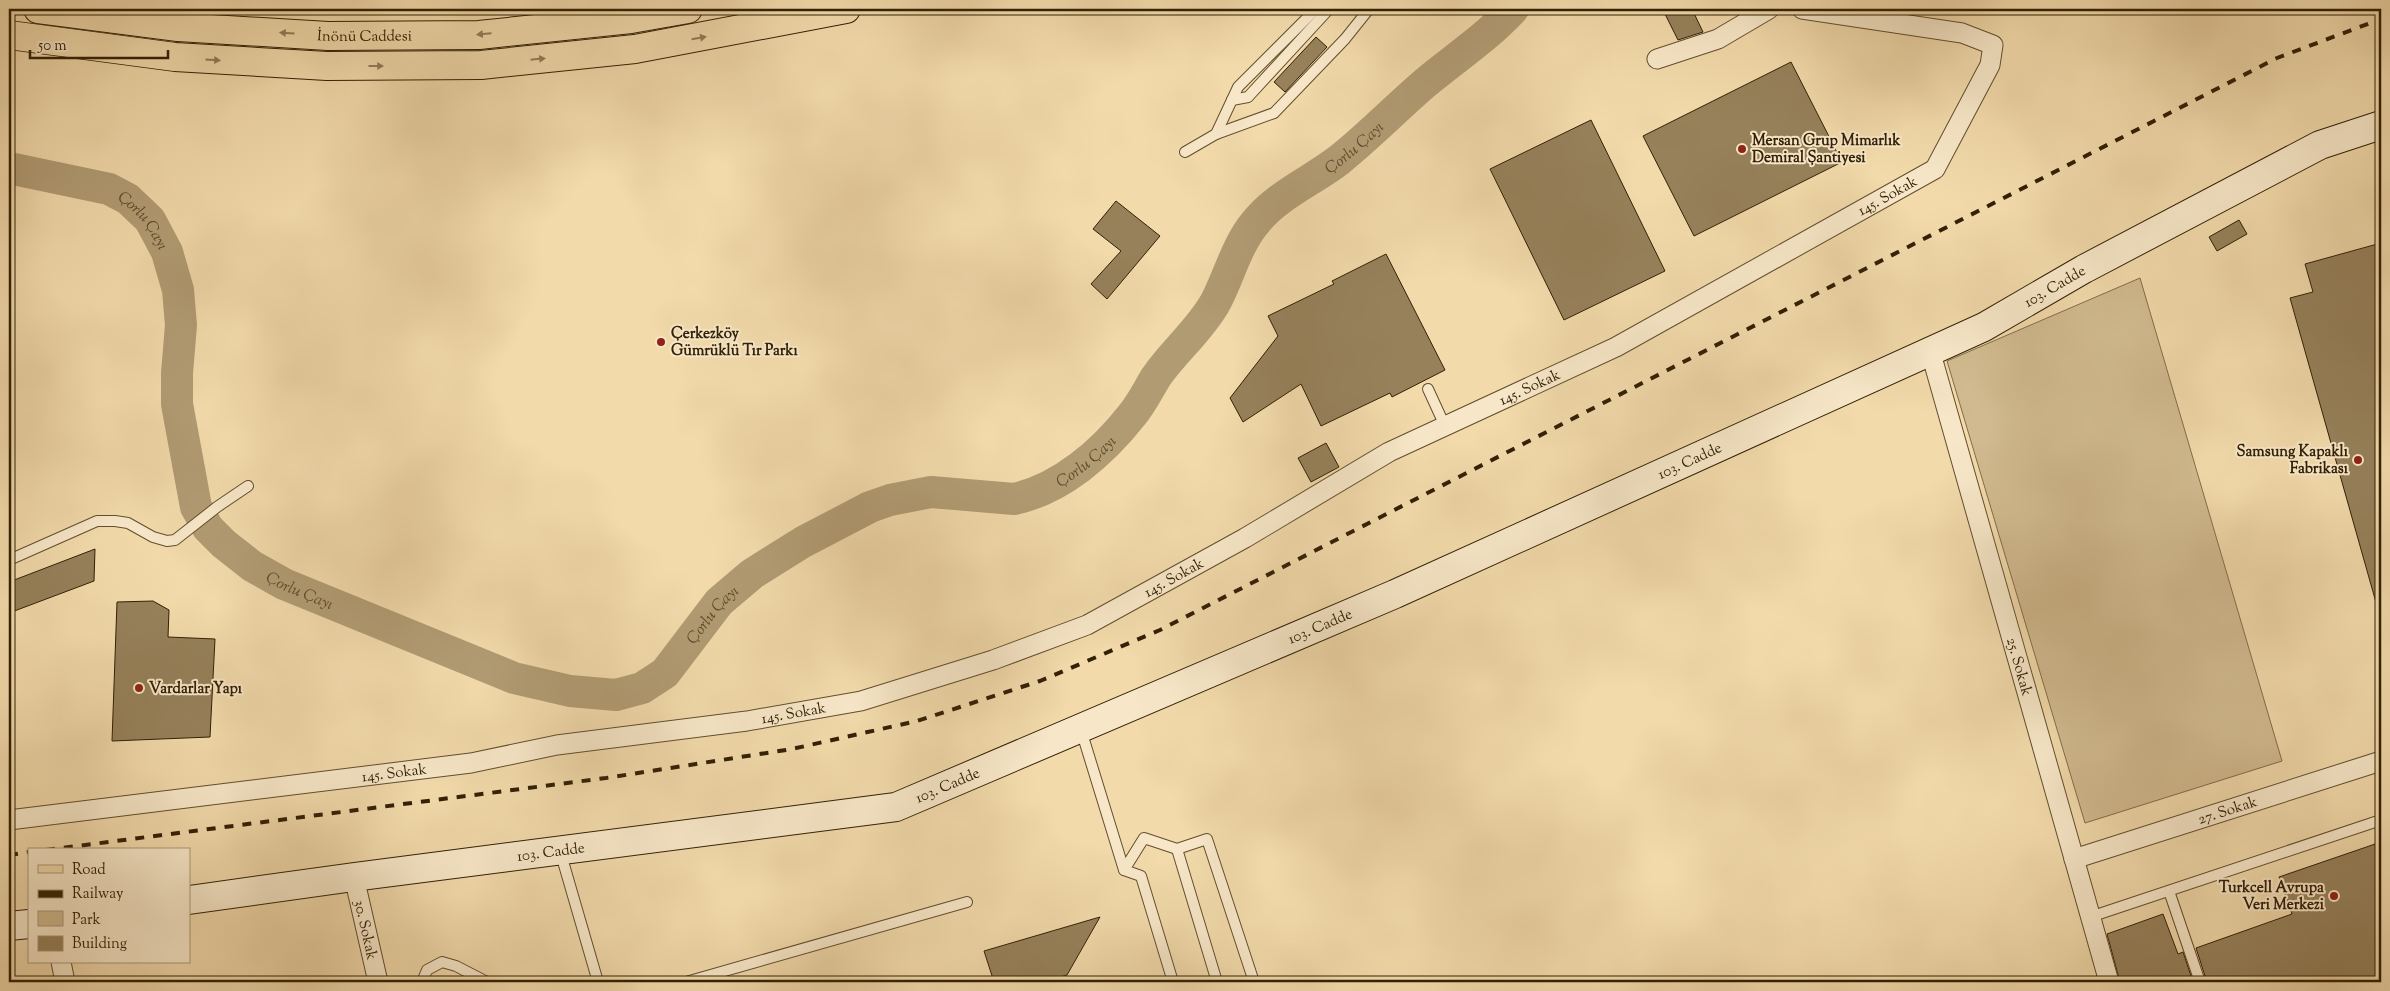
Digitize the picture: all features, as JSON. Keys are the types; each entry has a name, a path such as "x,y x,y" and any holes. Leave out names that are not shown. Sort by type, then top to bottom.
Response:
{"main road":[{"name":"İnönü Caddesi","path":"38,9 178,27 346,36 479,35 631,19 688,9"},
{"path":"9,35 175,58 327,66 481,65 635,49 846,9"}],"street":[{"path":"1657,59 1718,38 1769,9"},
{"name":"145. Sokak","path":"9,820 471,764 557,745 747,721 861,701 993,660 1087,625 1245,538 1390,452 1616,347 1935,169 1990,66 1993,45 1962,33 1802,9"},
{"name":"103. Cadde","path":"190,900 896,807 1395,594 1984,326 2084,269 2320,145 2381,125"},
{"name":"25. Sokak","path":"1930,350 2109,982"},
{"name":"27. Sokak","path":"2074,859 2381,761"},
{"name":"30. Sokak","path":"354,877 378,982"},
{"path":"9,926 28,924"},
{"path":"61,964 65,982"}],"lane":[{"path":"1216,134 1238,87 1316,9"},
{"path":"1232,100 1248,97 1329,9"},
{"path":"1185,152 1216,134 1274,113 1345,39 1369,9"},
{"path":"1428,390 1445,426"},
{"path":"9,560 97,521 115,521 128,524 153,537 167,541 176,540 216,508 248,486"},
{"path":"1080,728 1124,870"},
{"path":"2090,917 2381,820"},
{"path":"1124,870 1144,838 1177,849 1207,839 1254,982"},
{"path":"1177,849 1217,982"},
{"path":"560,850 598,982"},
{"path":"1124,870 1141,876 1173,982"},
{"path":"2169,891 2200,982"},
{"path":"686,982 967,902"},
{"path":"422,982 427,970 442,962 456,966 487,982"}],"green space":[{"path":"2140,278 2282,761 2085,823 1947,361"}],"building":[{"path":"1678,9 1692,9 1703,32 1678,40 1665,14"},
{"path":"1316,37 1327,47 1285,92 1274,82"},
{"name":"Mersan Grup Mimarlık Demiral Şantiyesi","path":"1791,62 1842,162 1694,236 1643,136"},
{"path":"1591,120 1665,271 1564,320 1490,169"},
{"path":"1116,201 1160,236 1107,299 1091,284 1121,251 1093,229"},
{"path":"2239,220 2247,234 2217,251 2209,237"},
{"name":"Samsung Kapaklı Fabrikası","path":"2381,243 2381,606 2377,606 2290,298 2313,292 2305,264"},
{"path":"1386,254 1445,370 1392,397 1390,393 1321,426 1301,384 1243,422 1230,398 1278,336 1268,316 1334,284 1332,281"},
{"path":"1326,443 1339,467 1311,482 1298,458"},
{"path":"95,549 94,581 9,613 9,582"},
{"name":"Vardarlar Yapı","path":"153,601 169,610 168,637 215,639 210,737 112,741 117,602"},
{"name":"Turkcell Avrupa Veri Merkezi","path":"2381,842 2381,982 2207,982 2196,948 2292,914 2279,877"},
{"path":"2163,914 2178,954 2183,952 2193,982 2120,982 2107,934"},
{"path":"1100,917 1067,975 1045,982 994,982 984,951"}],"waterway":[{"name":"Çorlu Çayı","path":"9,168 109,189 128,199 150,220 167,252 178,290 181,325 177,373 177,404 196,507 208,528 224,544 252,566 284,584 514,678 570,691 616,695 642,688 665,673 719,602 752,574 803,542 870,507 890,500 931,492 1014,499 1048,487 1080,467 1121,429 1139,406 1156,377 1209,313 1248,232 1264,213 1284,196 1329,168 1361,142 1424,84 1481,39 1513,9"}],"railway":[{"path":"62,848 606,778 792,749 917,721 1040,681 1160,630 2277,58 2381,19"},
{"path":"9,855 28,852"}],"place":[{"name":"Mersan Grup Mimarlık Demiral Şantiyesi","path":"1742,149"},
{"name":"Çerkezköy Gümrüklü Tır Parkı","path":"661,342"},
{"name":"Samsung Kapaklı Fabrikası","path":"2358,460"},
{"name":"Vardarlar Yapı","path":"139,688"},
{"name":"Turkcell Avrupa Veri Merkezi","path":"2334,896"}]}
